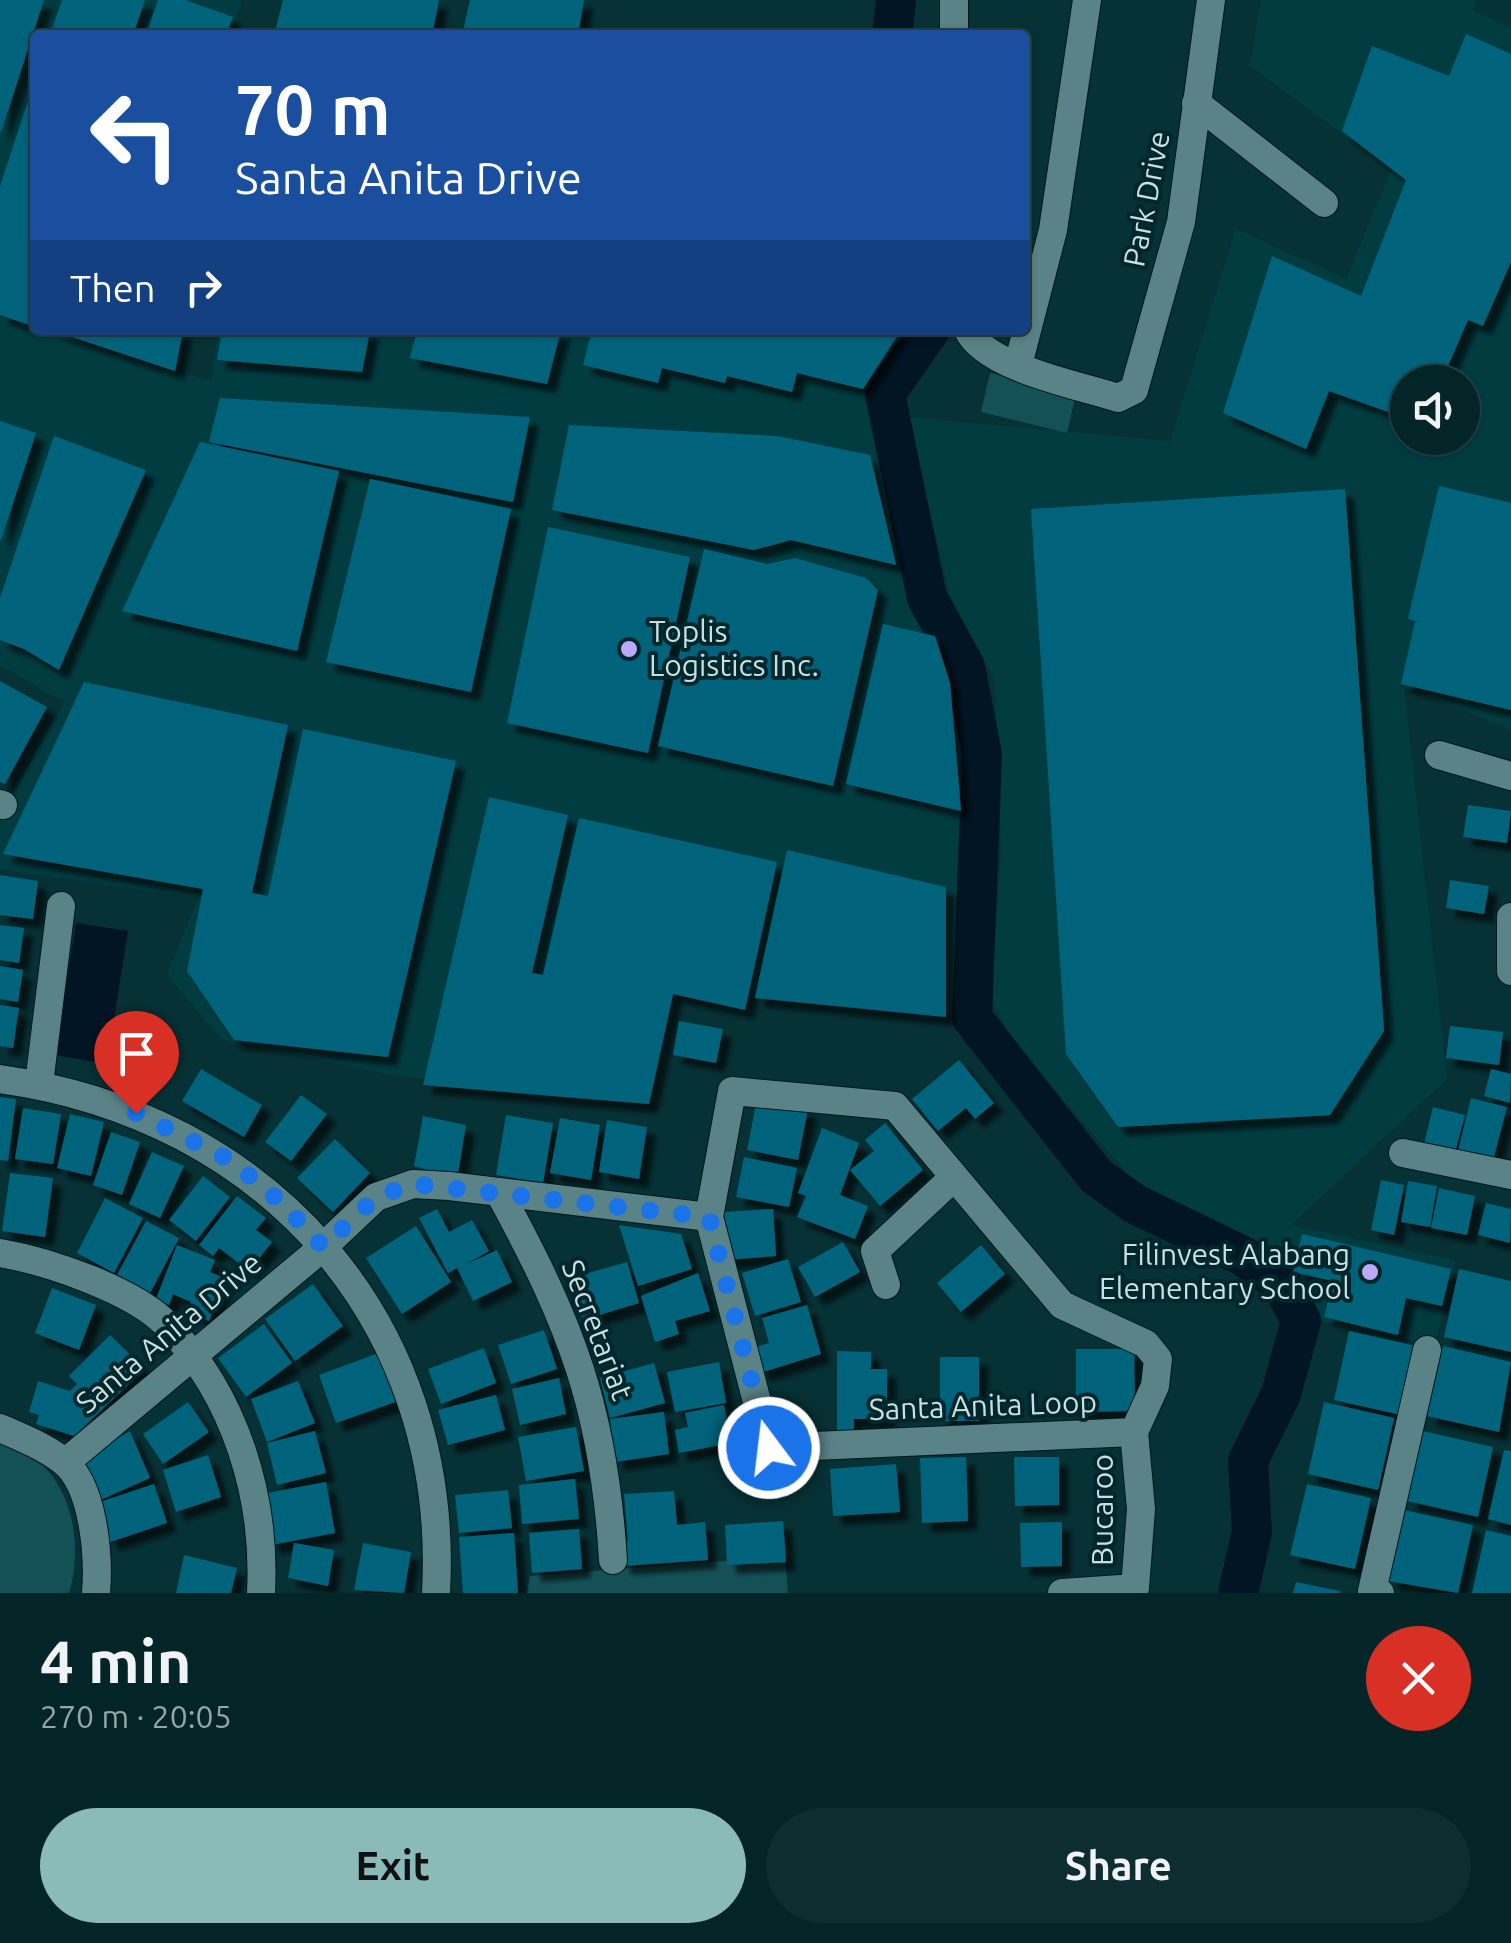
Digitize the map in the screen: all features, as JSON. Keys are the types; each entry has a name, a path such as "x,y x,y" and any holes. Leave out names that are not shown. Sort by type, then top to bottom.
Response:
{"street":[{"path":"954,0 954,30"},
{"path":"1030,319 1053,230 1086,0"},
{"name":"Park Drive","path":"1018,365 1118,398 1134,390 1181,222 1211,0"},
{"path":"1196,103 1324,203"},
{"path":"972,335 987,354 1018,365 1026,335"},
{"path":"1439,755 1511,776"},
{"path":"39,1084 61,906"},
{"path":"1511,917 1511,971"},
{"path":"0,1078 39,1084 136,1113 230,1160 282,1203 323,1247 382,1332 407,1386 429,1452 440,1534 436,1593"},
{"name":"Santa Anita Loop","path":"732,1091 895,1106 1062,1305 1146,1344 1158,1359 1156,1386 1134,1432 769,1448 709,1217 732,1091"},
{"path":"1403,1153 1509,1167"},
{"path":"886,1285 875,1251 954,1176"},
{"name":"Santa Anita Drive","path":"66,1462 190,1354 323,1247 376,1197 413,1184 709,1217"},
{"name":"Secretariat","path":"499,1192 541,1269 580,1362 599,1427 612,1560"},
{"path":"0,1253 40,1260 106,1287 165,1322 190,1354 250,1465 264,1542 261,1593"},
{"path":"1380,1593 1372,1591 1427,1350"},
{"path":"0,1428 66,1462 86,1502 100,1550 96,1593"},
{"name":"Bucaroo","path":"1062,1593 1135,1588 1141,1509 1134,1432"}],"shaded area":[{"path":"0,0 242,0 232,30 30,30 30,335 183,335 178,372 211,380 217,335 901,335 870,388 903,559 965,668 973,743 955,1008 677,994 650,1099 397,1076 222,1040 167,975 198,898 0,869 0,817 64,702 0,666"},
{"path":"1261,0 1476,0 1473,10 1511,27 1511,730 1404,686 1447,1079 1291,1225 1455,1260 1435,1345 1315,1320 1280,1260 1177,1216 1146,1195 1013,1042 991,999 1001,849 995,681 950,595 907,417 1170,441 1236,229 1346,279 1391,170 1250,66"},
{"path":"990,373 1076,394 1067,433 981,412"},
{"path":"76,923 128,931 107,1064 55,1055"},
{"path":"0,1442 44,1467 65,1498 75,1546 69,1593 0,1593"},
{"path":"785,1556 788,1593 527,1593 530,1576"}],"building":[{"path":"0,0 44,0 34,30 30,30 30,43 0,131"},
{"path":"62,0 145,0 135,30 52,30"},
{"path":"158,0 185,0 233,17 228,30 148,30"},
{"path":"283,0 439,0 433,30 275,30"},
{"path":"470,0 584,0 579,30 463,30"},
{"path":"1466,34 1511,54 1511,262 1483,326 1468,320 1448,365 1390,365 1390,413 1329,391 1306,449 1223,413 1272,256 1361,296 1406,180 1342,131 1372,46 1449,76"},
{"path":"30,95 30,325 0,315 0,186"},
{"path":"66,335 182,335 175,371"},
{"path":"221,335 369,335 362,372 217,360"},
{"path":"416,335 560,335 547,384 410,358"},
{"path":"591,335 898,335 863,389 797,373 792,392 727,376 725,383 662,368 658,383 583,365"},
{"path":"220,398 530,417 513,502 209,442"},
{"path":"0,421 36,433 1,540 0,540"},
{"path":"569,425 777,436 870,455 896,565 791,540 754,550 552,510"},
{"path":"54,436 146,470 59,670 0,640 0,598"},
{"path":"200,442 339,471 297,651 122,611"},
{"path":"370,479 511,509 471,692 326,662"},
{"path":"1439,486 1511,503 1511,710 1401,684 1415,621 1408,619"},
{"path":"1345,489 1384,1031 1330,1115 1118,1127 1066,1054 1031,509"},
{"path":"548,527 690,557 648,753 507,723"},
{"path":"704,549 767,564 795,558 866,578 878,590 833,786 658,746"},
{"path":"883,624 935,636 950,683 961,811 846,784"},
{"path":"0,681 47,707 5,784 0,782"},
{"path":"84,682 288,725 252,893 268,896 303,729 456,761 388,1057 234,1040 187,971 203,889 3,854"},
{"path":"489,797 568,815 532,973 543,975 579,818 777,862 745,1010 673,994 649,1104 423,1085"},
{"path":"1468,805 1511,811 1507,843 1463,837"},
{"path":"787,850 946,887 946,1017 755,998"},
{"path":"0,875 38,881 33,919 0,915"},
{"path":"1450,880 1489,886 1484,914 1446,908"},
{"path":"0,925 24,928 19,963 0,960"},
{"path":"0,966 23,970 18,1002 0,999"},
{"path":"0,1005 19,1008 13,1048 0,1046"},
{"path":"679,1021 723,1029 716,1063 673,1055"},
{"path":"1450,1026 1503,1032 1499,1065 1446,1058"},
{"path":"959,1060 994,1103 975,1119 966,1108 938,1131 912,1099"},
{"path":"201,1069 262,1105 244,1137 182,1101"},
{"path":"1491,1069 1511,1074 1510,1103 1484,1096"},
{"path":"301,1095 327,1114 291,1161 265,1142"},
{"path":"0,1097 16,1099 8,1161 0,1160"},
{"path":"1471,1098 1507,1107 1492,1164 1457,1155"},
{"path":"757,1099 808,1109 798,1160 747,1150"},
{"path":"1433,1107 1465,1115 1454,1156 1423,1148"},
{"path":"23,1108 61,1114 53,1164 15,1159"},
{"path":"70,1114 104,1122 91,1176 57,1168"},
{"path":"506,1115 553,1123 543,1183 496,1175"},
{"path":"423,1116 466,1125 457,1179 414,1166"},
{"path":"560,1118 600,1125 591,1180 550,1173"},
{"path":"607,1120 647,1127 639,1179 599,1172"},
{"path":"885,1123 923,1170 880,1206 850,1170 874,1151 865,1140"},
{"path":"822,1128 859,1143 840,1195 868,1206 855,1239 797,1217 806,1196 798,1193"},
{"path":"111,1132 140,1142 122,1195 93,1185"},
{"path":"335,1139 370,1173 333,1212 297,1178"},
{"path":"152,1152 184,1166 160,1218 129,1204"},
{"path":"744,1157 797,1168 789,1207 736,1197"},
{"path":"10,1173 53,1178 45,1237 2,1231"},
{"path":"203,1176 230,1197 196,1241 169,1220"},
{"path":"1381,1180 1404,1185 1394,1235 1371,1230"},
{"path":"1408,1181 1437,1186 1430,1227 1401,1222"},
{"path":"1439,1188 1475,1196 1467,1235 1431,1228"},
{"path":"237,1196 266,1218 256,1230 272,1242 249,1271 219,1248 213,1256 199,1245"},
{"path":"105,1198 143,1218 114,1273 77,1253"},
{"path":"1486,1203 1511,1209 1510,1243 1478,1235"},
{"path":"437,1209 449,1232 472,1220 489,1251 465,1265 497,1250 512,1282 473,1301 457,1268 448,1273 419,1218"},
{"path":"773,1209 776,1256 726,1260 723,1212"},
{"path":"146,1221 179,1238 150,1293 117,1275"},
{"path":"619,1225 681,1234 692,1269 638,1286"},
{"path":"416,1226 451,1282 402,1314 366,1258"},
{"path":"1302,1234 1451,1269 1442,1306 1406,1298 1398,1335 1324,1317 1333,1281 1293,1272"},
{"path":"843,1242 860,1272 815,1297 798,1267"},
{"path":"177,1245 215,1260 210,1272 226,1279 209,1321 188,1312 191,1302 173,1294 169,1305 156,1299"},
{"path":"981,1245 1005,1274 961,1312 937,1283"},
{"path":"788,1259 801,1302 755,1316 742,1273"},
{"path":"627,1262 639,1303 583,1320 571,1278"},
{"path":"1459,1269 1511,1281 1511,1352 1444,1337"},
{"path":"698,1273 710,1311 675,1321 679,1334 655,1342 641,1296"},
{"path":"313,1284 343,1326 295,1361 265,1319"},
{"path":"52,1288 96,1305 79,1350 35,1333"},
{"path":"807,1305 821,1354 760,1373 753,1348 769,1343 762,1318"},
{"path":"264,1324 292,1363 246,1397 218,1358"},
{"path":"544,1330 557,1369 511,1384 498,1345"},
{"path":"1349,1331 1416,1346 1401,1415 1334,1400"},
{"path":"110,1335 145,1369 74,1436 36,1424 39,1415 29,1412 38,1381 70,1391 77,1384 69,1376"},
{"path":"1443,1346 1511,1362 1499,1432 1427,1416"},
{"path":"484,1348 496,1383 441,1404 428,1369"},
{"path":"1076,1349 1134,1349 1135,1411 1076,1412"},
{"path":"837,1351 871,1352 871,1369 887,1369 887,1419 854,1419 854,1432 837,1432"},
{"path":"381,1352 398,1401 336,1423 319,1375"},
{"path":"940,1357 979,1357 979,1421 940,1421"},
{"path":"719,1362 726,1403 675,1412 667,1372"},
{"path":"654,1363 665,1403 610,1418 600,1378"},
{"path":"559,1378 566,1414 520,1425 512,1389"},
{"path":"298,1381 315,1423 267,1442 251,1399"},
{"path":"496,1395 505,1430 448,1445 438,1410"},
{"path":"188,1402 209,1432 163,1464 143,1434"},
{"path":"1324,1402 1394,1418 1378,1490 1308,1474"},
{"path":"724,1405 731,1443 679,1453 675,1430 688,1427 685,1413"},
{"path":"664,1412 669,1454 615,1462 610,1419"},
{"path":"576,1427 584,1471 526,1481 518,1437"},
{"path":"130,1431 150,1478 98,1501 80,1460"},
{"path":"315,1431 326,1473 277,1485 267,1443"},
{"path":"1423,1431 1493,1447 1478,1517 1407,1501"},
{"path":"1504,1450 1511,1451 1511,1525 1488,1519"},
{"path":"208,1455 221,1497 176,1512 163,1470"},
{"path":"966,1457 968,1521 922,1523 920,1458"},
{"path":"1014,1457 1059,1457 1059,1505 1015,1506"},
{"path":"896,1464 900,1512 833,1516 830,1469"},
{"path":"575,1479 579,1519 522,1524 519,1485"},
{"path":"326,1482 335,1533 271,1545 262,1494"},
{"path":"154,1484 167,1523 110,1542 97,1503"},
{"path":"1307,1484 1371,1498 1355,1569 1290,1555"},
{"path":"508,1490 512,1528 459,1533 455,1495"},
{"path":"674,1491 677,1525 705,1522 708,1560 622,1566 620,1542 628,1541 624,1494"},
{"path":"1404,1510 1473,1525 1458,1593 1388,1581"},
{"path":"783,1521 786,1562 727,1565 725,1525"},
{"path":"1062,1522 1062,1566 1021,1567 1020,1523"},
{"path":"579,1529 582,1569 532,1573 529,1533"},
{"path":"1486,1530 1511,1536 1511,1593 1472,1593"},
{"path":"514,1533 518,1593 463,1593 459,1537"},
{"path":"294,1543 334,1550 328,1586 288,1578"},
{"path":"363,1543 411,1552 404,1593 354,1590"},
{"path":"184,1555 237,1568 231,1593 176,1593"},
{"path":"1296,1582 1340,1591 1340,1593 1293,1593"}],"waterway":[{"path":"893,30 896,0"},
{"path":"926,335 885,394 927,598 965,667 982,755 972,1018 1096,1176 1135,1204 1243,1256 1282,1284 1301,1321 1281,1394 1248,1461 1252,1532 1238,1593"}],"place":[{"name":"Toplis Logistics Inc.","path":"629,649"},
{"name":"Filinvest Alabang Elementary School","path":"1370,1272"}],"route":[{"path":"136,1113 230,1160 282,1203 323,1247 376,1197 413,1184 709,1217 769,1448"}]}
